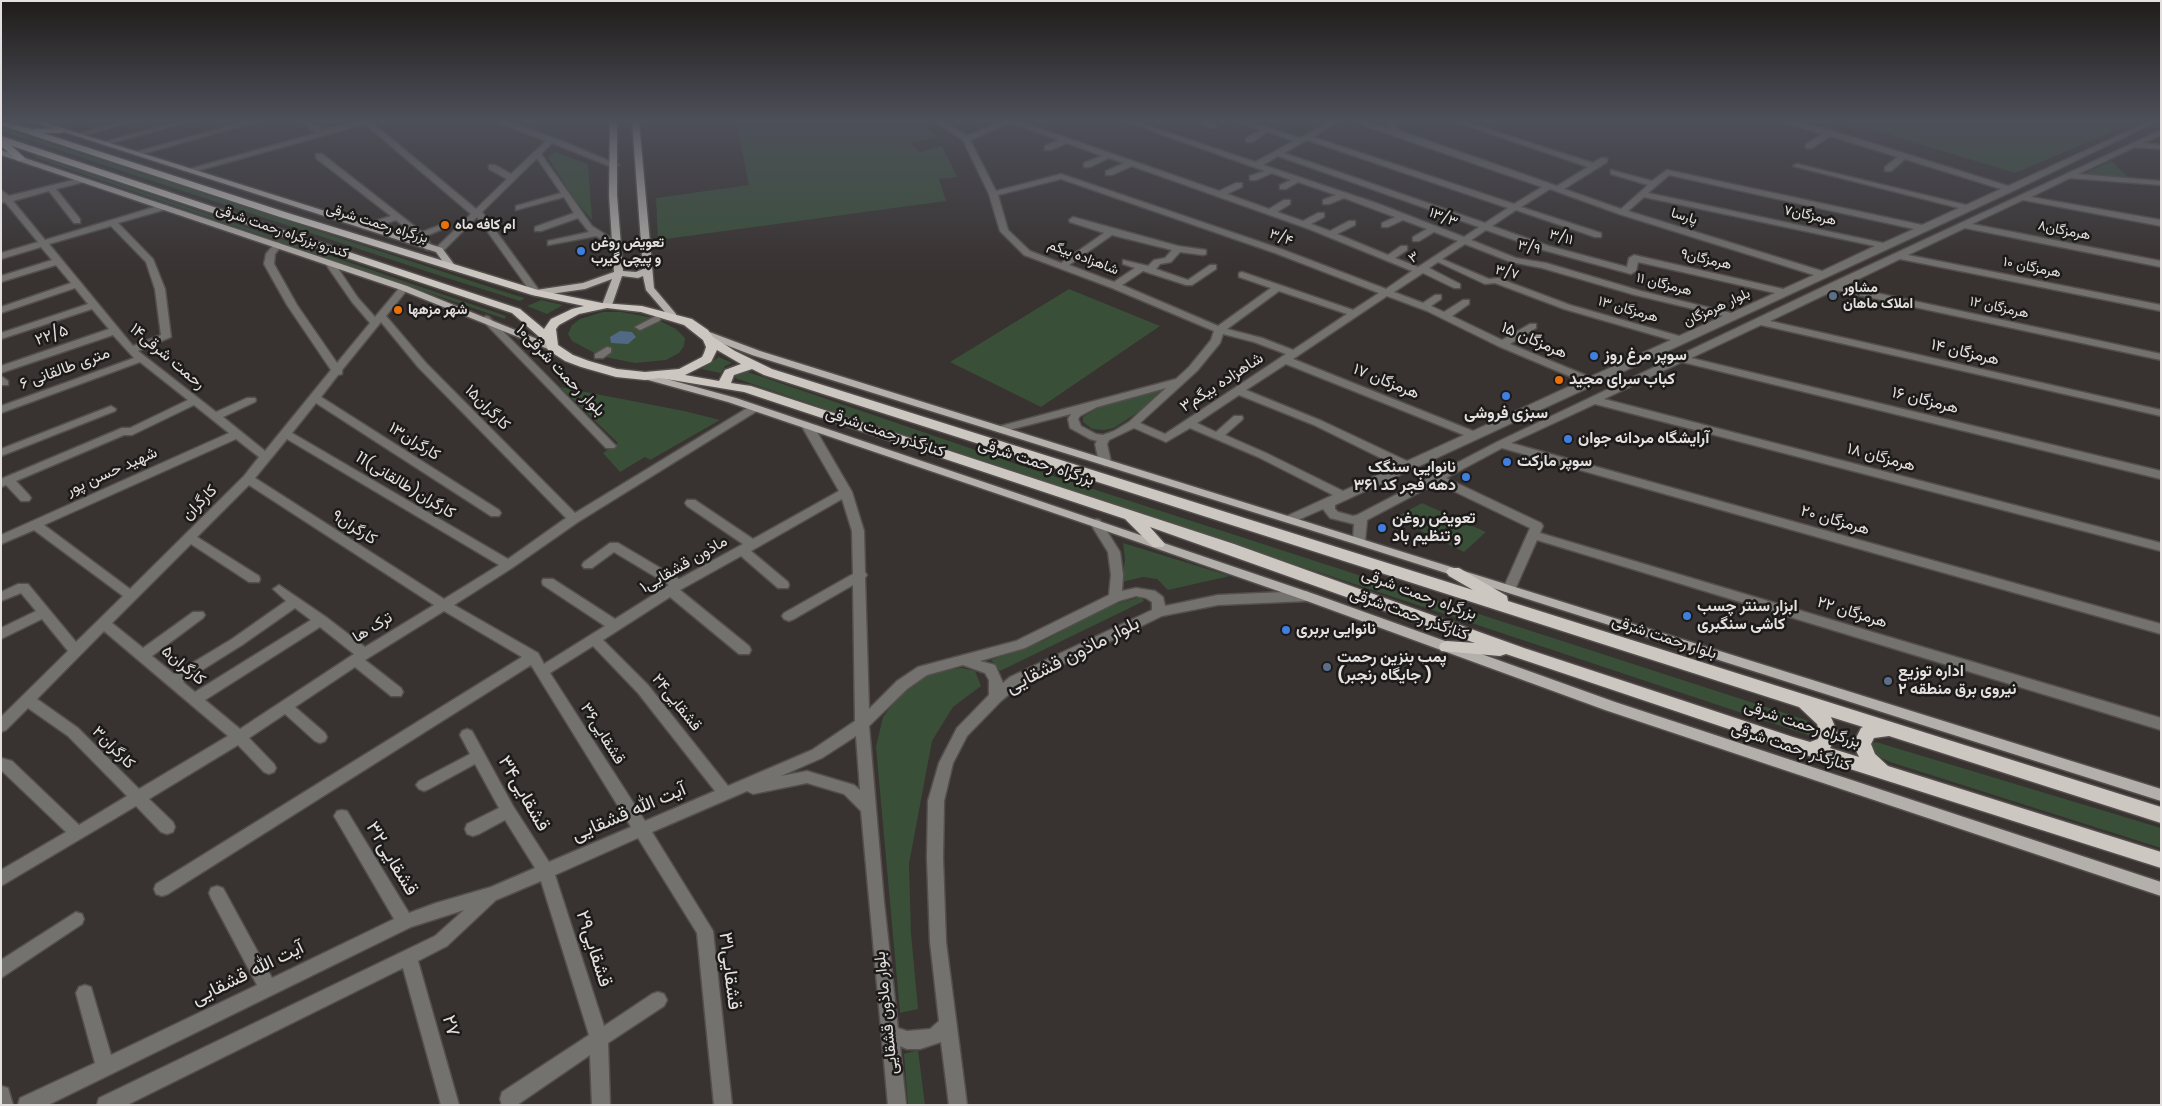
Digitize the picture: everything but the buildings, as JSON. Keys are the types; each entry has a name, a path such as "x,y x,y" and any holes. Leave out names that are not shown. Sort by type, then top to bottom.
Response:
{"highway":[{"path":"99,173 516,311 568,358 616,373 645,376 682,372 707,359 712,347 706,336"},
{"name":"بزرگراه رحمت شرقی","path":"155,173 536,293 604,306 642,309 673,316 688,322 731,354 776,375 1523,613"},
{"path":"508,309 526,302 536,293"},
{"path":"550,343 550,329 565,316 604,306"},
{"path":"724,385 729,373 735,369 752,365"},
{"name":"بزرگراه رحمت شرقی","path":"662,375 746,389 1128,514 1518,652 1791,743 2161,860"},
{"path":"1128,514 1158,544"},
{"path":"1454,572 1523,613"},
{"name":"بلوار رحمت شرقی","path":"1523,613 1793,698"},
{"path":"1447,647 1518,652"},
{"name":"بزرگراه رحمت شرقی","path":"1793,698 2161,815"},
{"path":"1791,743 1809,749 1824,744 1828,734 1824,720 1811,708 1793,698"},
{"path":"1899,732 1880,729 1867,733 1862,744 1868,758 1882,771 1901,779"}],"main road":[{"name":"کندرو بزرگراه رحمت شرقی","path":"60,173 404,288 550,343"},
{"name":"کندرو بزرگراه رحمت شرقی","path":"198,173 439,250"},
{"path":"604,306 619,273 613,195 614,173"},
{"path":"640,173 650,288 673,316"},
{"path":"439,250 452,267"},
{"path":"536,293 597,282 619,273 638,275 647,270"},
{"path":"706,336 1359,540 1454,572 2161,795"},
{"name":"کنارگذر رحمت شرقی","path":"645,376 732,400 753,409 1096,523 1307,596 1610,706 2161,889"}],"street":[{"path":"340,173 421,235 428,247"},
{"path":"427,173 477,213 536,293"},
{"path":"502,173 512,178"},
{"path":"439,250 518,173"},
{"path":"551,173 589,228 618,245"},
{"name":"شاهزاده بیگم","path":"983,173 993,194 1004,231 1027,253 1116,286 1219,330 1258,340 1290,357"},
{"path":"1160,173 1331,234 1457,286"},
{"path":"1253,178 1266,173"},
{"name":"۱۳/۳","path":"1280,173 1344,195 1464,242"},
{"name":"۳/۱۱","path":"1333,173 1546,248 1630,271"},
{"path":"1412,173 1517,206 1598,235"},
{"name":"پارسا","path":"1510,173 1622,212 1822,274"},
{"name":"۳","path":"1290,357 1517,206 1582,173"},
{"path":"1616,173 1652,184"},
{"path":"1622,212 1666,173"},
{"path":"1670,173 1924,228"},
{"path":"1823,173 1968,208"},
{"path":"1957,173 2010,189"},
{"name":"بلوار هرمزگان","path":"1291,519 2046,173"},
{"name":"بلوار هرمزگان","path":"1361,518 1501,444 1762,322 1832,286 2077,173"},
{"name":"۳/۴","path":"993,194 1061,176 1214,229 1425,306"},
{"path":"2070,176 2161,183"},
{"path":"1283,187 1298,179"},
{"path":"4,200 81,180"},
{"path":"1220,194 1239,185"},
{"path":"50,188 77,221"},
{"name":"۱۴رحمت شرقی","path":"1,192 4,200 24,219 130,350 266,457"},
{"path":"518,208 566,194"},
{"name":"هرمزگان۷","path":"1640,194 1886,246"},
{"path":"1242,202 1254,195"},
{"path":"1326,202 1344,195"},
{"path":"2024,198 2161,223"},
{"path":"1270,212 1287,202"},
{"path":"1,256 164,206"},
{"path":"538,229 580,214"},
{"path":"1303,224 1321,215"},
{"path":"366,227 397,217"},
{"path":"1385,225 1402,217"},
{"path":"1073,220 1178,249 1203,252"},
{"path":"112,222 150,262 160,289 166,337 130,350"},
{"path":"1331,234 1352,223"},
{"name":"هرمزگان۸","path":"1962,225 2161,264"},
{"path":"421,235 442,227"},
{"path":"1201,237 1214,229"},
{"path":"1416,239 1433,229"},
{"path":"1062,266 1111,232"},
{"path":"551,243 597,233"},
{"path":"1164,245 1172,238"},
{"name":"۳/۹","path":"1464,242 1514,260 1543,265 1590,279"},
{"path":"278,245 271,254 269,264 292,305 338,372"},
{"path":"1389,258 1404,248"},
{"path":"1116,286 1157,262 1168,260 1178,249"},
{"name":"هرمزگان ۱۰","path":"1898,256 2161,308"},
{"name":"هرمزگان۹","path":"1630,271 1634,258 1786,292"},
{"path":"1,279 58,261"},
{"path":"1126,262 1189,283 1213,267"},
{"name":"۳/۷","path":"1442,262 1488,282 1495,280 1567,307"},
{"name":"۱۵کارگران","path":"330,263 355,300 379,320 574,520"},
{"path":"1242,274 1355,314"},
{"name":"هرمزگان ۱۱","path":"1590,279 1732,316"},
{"path":"1,310 77,284"},
{"name":"هرمزگان ۱۲","path":"1832,286 2161,356"},
{"path":"1092,406 1076,414 1074,424 1087,435 1104,438 1132,424 1205,356 1216,341 1219,330 1278,287"},
{"name":"کارگران","path":"1,726 248,479 338,372 404,288"},
{"path":"1425,306 1438,297"},
{"path":"1445,316 1466,302"},
{"path":"1,336 94,305"},
{"name":"هرمزگان ۱۵","path":"1425,306 1502,344 1590,381"},
{"name":"هرمزگان ۱۳","path":"1567,307 1681,340"},
{"name":"۱۰بلوار رحمت شرقی","path":"486,319 610,446"},
{"path":"640,327 656,319"},
{"name":"هرمزگان ۱۴","path":"1762,322 2161,413"},
{"path":"1502,344 1533,326"},
{"name":"۲۲/۵","path":"1,370 114,331"},
{"name":"۳شاهزاده بیگم","path":"1132,424 1166,439 1290,357"},
{"name":"هرمزگان ۱۷","path":"1290,357 1474,435"},
{"name":"۶ متری طالقانی","path":"1,410 140,359"},
{"name":"هرمزگان ۱۶","path":"1682,359 2161,475"},
{"path":"1001,429 1092,406 1178,381"},
{"path":"1239,391 1318,423 1407,466"},
{"name":"کارگران۱۳","path":"315,398 495,513"},
{"path":"215,417 251,400"},
{"name":"هرمزگان ۱۸","path":"1594,400 2161,547"},
{"path":"25,498 5,481 195,401"},
{"name":"ترک ها","path":"1,878 239,737 360,657 508,565 574,520 753,409"},
{"path":"1,453 111,410"},
{"path":"1218,436 1238,418"},
{"path":"1189,424 1262,455 1338,497 1329,504 1329,510 1334,515 1352,520 1361,518 1359,540"},
{"name":"بلوار ماذون قشقایی","path":"807,426 846,492 858,531 862,724 876,902 897,1105"},
{"name":"شهید حسن پور","path":"1,540 237,434"},
{"name":"11کارگران(طالقانی)","path":"286,434 508,565"},
{"path":"1104,438 1101,444 1105,462"},
{"name":"هرمزگان ۲۰","path":"1501,444 2161,629"},
{"name":"هرمزگان ۲۲","path":"1437,478 1535,530 2161,724"},
{"name":"کارگران۹","path":"248,479 443,604 533,657"},
{"name":"ماذون قشقایی۱","path":"542,672 675,588 846,492"},
{"path":"691,503 747,547 783,585"},
{"path":"1096,523 1114,552 1117,576 1115,597"},
{"path":"36,525 131,596"},
{"path":"1509,589 1535,530"},
{"path":"189,538 254,579"},
{"path":"588,564 614,546 675,588 744,650"},
{"path":"789,616 860,575"},
{"path":"548,582 615,626"},
{"path":"1,597 23,587 76,651"},
{"path":"279,589 322,620 396,692"},
{"path":"726,794 817,754 862,724 902,685 922,671 1020,645 1115,597 1136,592 1150,594 1158,600 1160,612"},
{"name":"بلوار ماذون قشقایی","path":"958,1105 938,942 935,858 936,801 946,763 962,732 996,697 1015,681 1160,612 1218,600 1307,596"},
{"path":"174,681 237,642 295,601"},
{"path":"1,634 44,613"},
{"path":"143,655 198,615"},
{"path":"196,699 322,620"},
{"name":"کارگران۵","path":"104,623 196,699 239,737 269,768"},
{"name":"قشقایی۲۴","path":"594,639 643,689 726,794"},
{"path":"162,889 533,657"},
{"name":"قشقایی۳۶","path":"533,657 641,830"},
{"path":"965,660 990,669 996,680 996,697"},
{"name":"کارگران۳","path":"27,700 72,732 168,828"},
{"path":"285,706 320,736"},
{"name":"قشقایی۳۴","path":"467,736 508,811 546,872"},
{"path":"424,785 478,756"},
{"path":"1,764 7,765 77,833"},
{"path":"726,794 807,777 849,789 869,810"},
{"name":"آیت الله قشقایی","path":"27,1105 405,922 493,894 726,794"},
{"path":"473,829 508,811"},
{"name":"قشقایی۳۲","path":"342,816 405,922"},
{"name":"۳۱قشقایی","path":"641,830 705,931 723,1105"},
{"name":"قشقایی۲۹","path":"546,872 599,1039 601,1105"},
{"path":"217,893 268,988"},
{"name":"آیت الله قشقایی","path":"106,1105 441,941 493,894"},
{"path":"1,970 76,919"},
{"name":"۲۷","path":"409,958 450,1105"},
{"path":"85,993 105,1067"},
{"path":"509,1099 658,1000"},
{"path":"890,1034 907,1040 920,1040 935,1036 948,1025"},
{"path":"1,1095 4,1105"}],"green space":[{"path":"79,173 87,173 506,316 505,319"},
{"path":"127,173 140,173 525,298 520,301"},
{"path":"558,173 589,173 592,220 574,199"},
{"path":"746,173 955,173 957,177 939,179 946,201 658,240 656,198 749,185"},
{"path":"2123,173 2129,178 2083,174"},
{"path":"1069,289 1160,326 1041,407 950,362"},
{"path":"541,300 563,305 547,314 527,306"},
{"path":"603,312 621,312 654,318 676,329 685,338 684,346 679,353 666,360 635,363 600,356 572,341 568,334 572,325 580,319"},
{"path":"719,357 732,363 725,366 721,373 701,369"},
{"path":"745,371 1019,465 1806,720 1816,730 1811,736 1204,534 1016,474 735,378 737,372"},
{"path":"560,387 684,411 720,420 650,460 645,457 620,472 603,453 618,443"},
{"path":"1164,388 1140,411 1114,428 1104,430 1092,429 1083,422 1083,417 1099,407"},
{"path":"1422,503 1486,532 1464,552 1394,518"},
{"path":"1123,543 1230,576 1168,590 1157,579 1143,577 1122,582 1125,560"},
{"path":"1141,597 1144,601 1000,671 991,660 1043,641 1111,605"},
{"path":"962,668 975,671 981,686 953,707 932,741 909,864 911,933 918,1009 900,1013 876,747 883,717 896,699 914,681 933,672"},
{"path":"1876,742 2161,828 2161,848 1890,762 1878,756 1873,750 1872,744"},
{"path":"918,1050 925,1105 908,1105 904,1054"}],"water":[{"path":"620,331 632,332 636,337 628,344 611,343 610,337"}],"place":[{"name":"ام کافه ماه","path":"445,225"},
{"name":"تعویض روغن و پیچی گیرب","path":"581,251"},
{"name":"مشاور املاک ماهان","path":"1833,296"},
{"name":"شهر مزهها","path":"398,310"},
{"name":"سوپر مرغ روز","path":"1594,356"},
{"name":"کباب سرای مجید","path":"1559,380"},
{"name":"سبزی فروشی","path":"1506,396"},
{"name":"آرایشگاه مردانه جوان","path":"1568,439"},
{"name":"سوپر مارکت","path":"1507,462"},
{"name":"نانوایی سنگک دهه فجر کد ۳۶۱","path":"1466,477"},
{"name":"تعویض روغن و تنظیم باد","path":"1382,528"},
{"name":"ابزار سنتر چسب کاشی سنگبری","path":"1687,616"},
{"name":"نانوایی بربری","path":"1286,630"},
{"name":"پمپ بنزین رحمت (جایگاه رنجبر )","path":"1327,667"},
{"name":"اداره توزیع نیروی برق منطقه ۲","path":"1888,681"}]}
